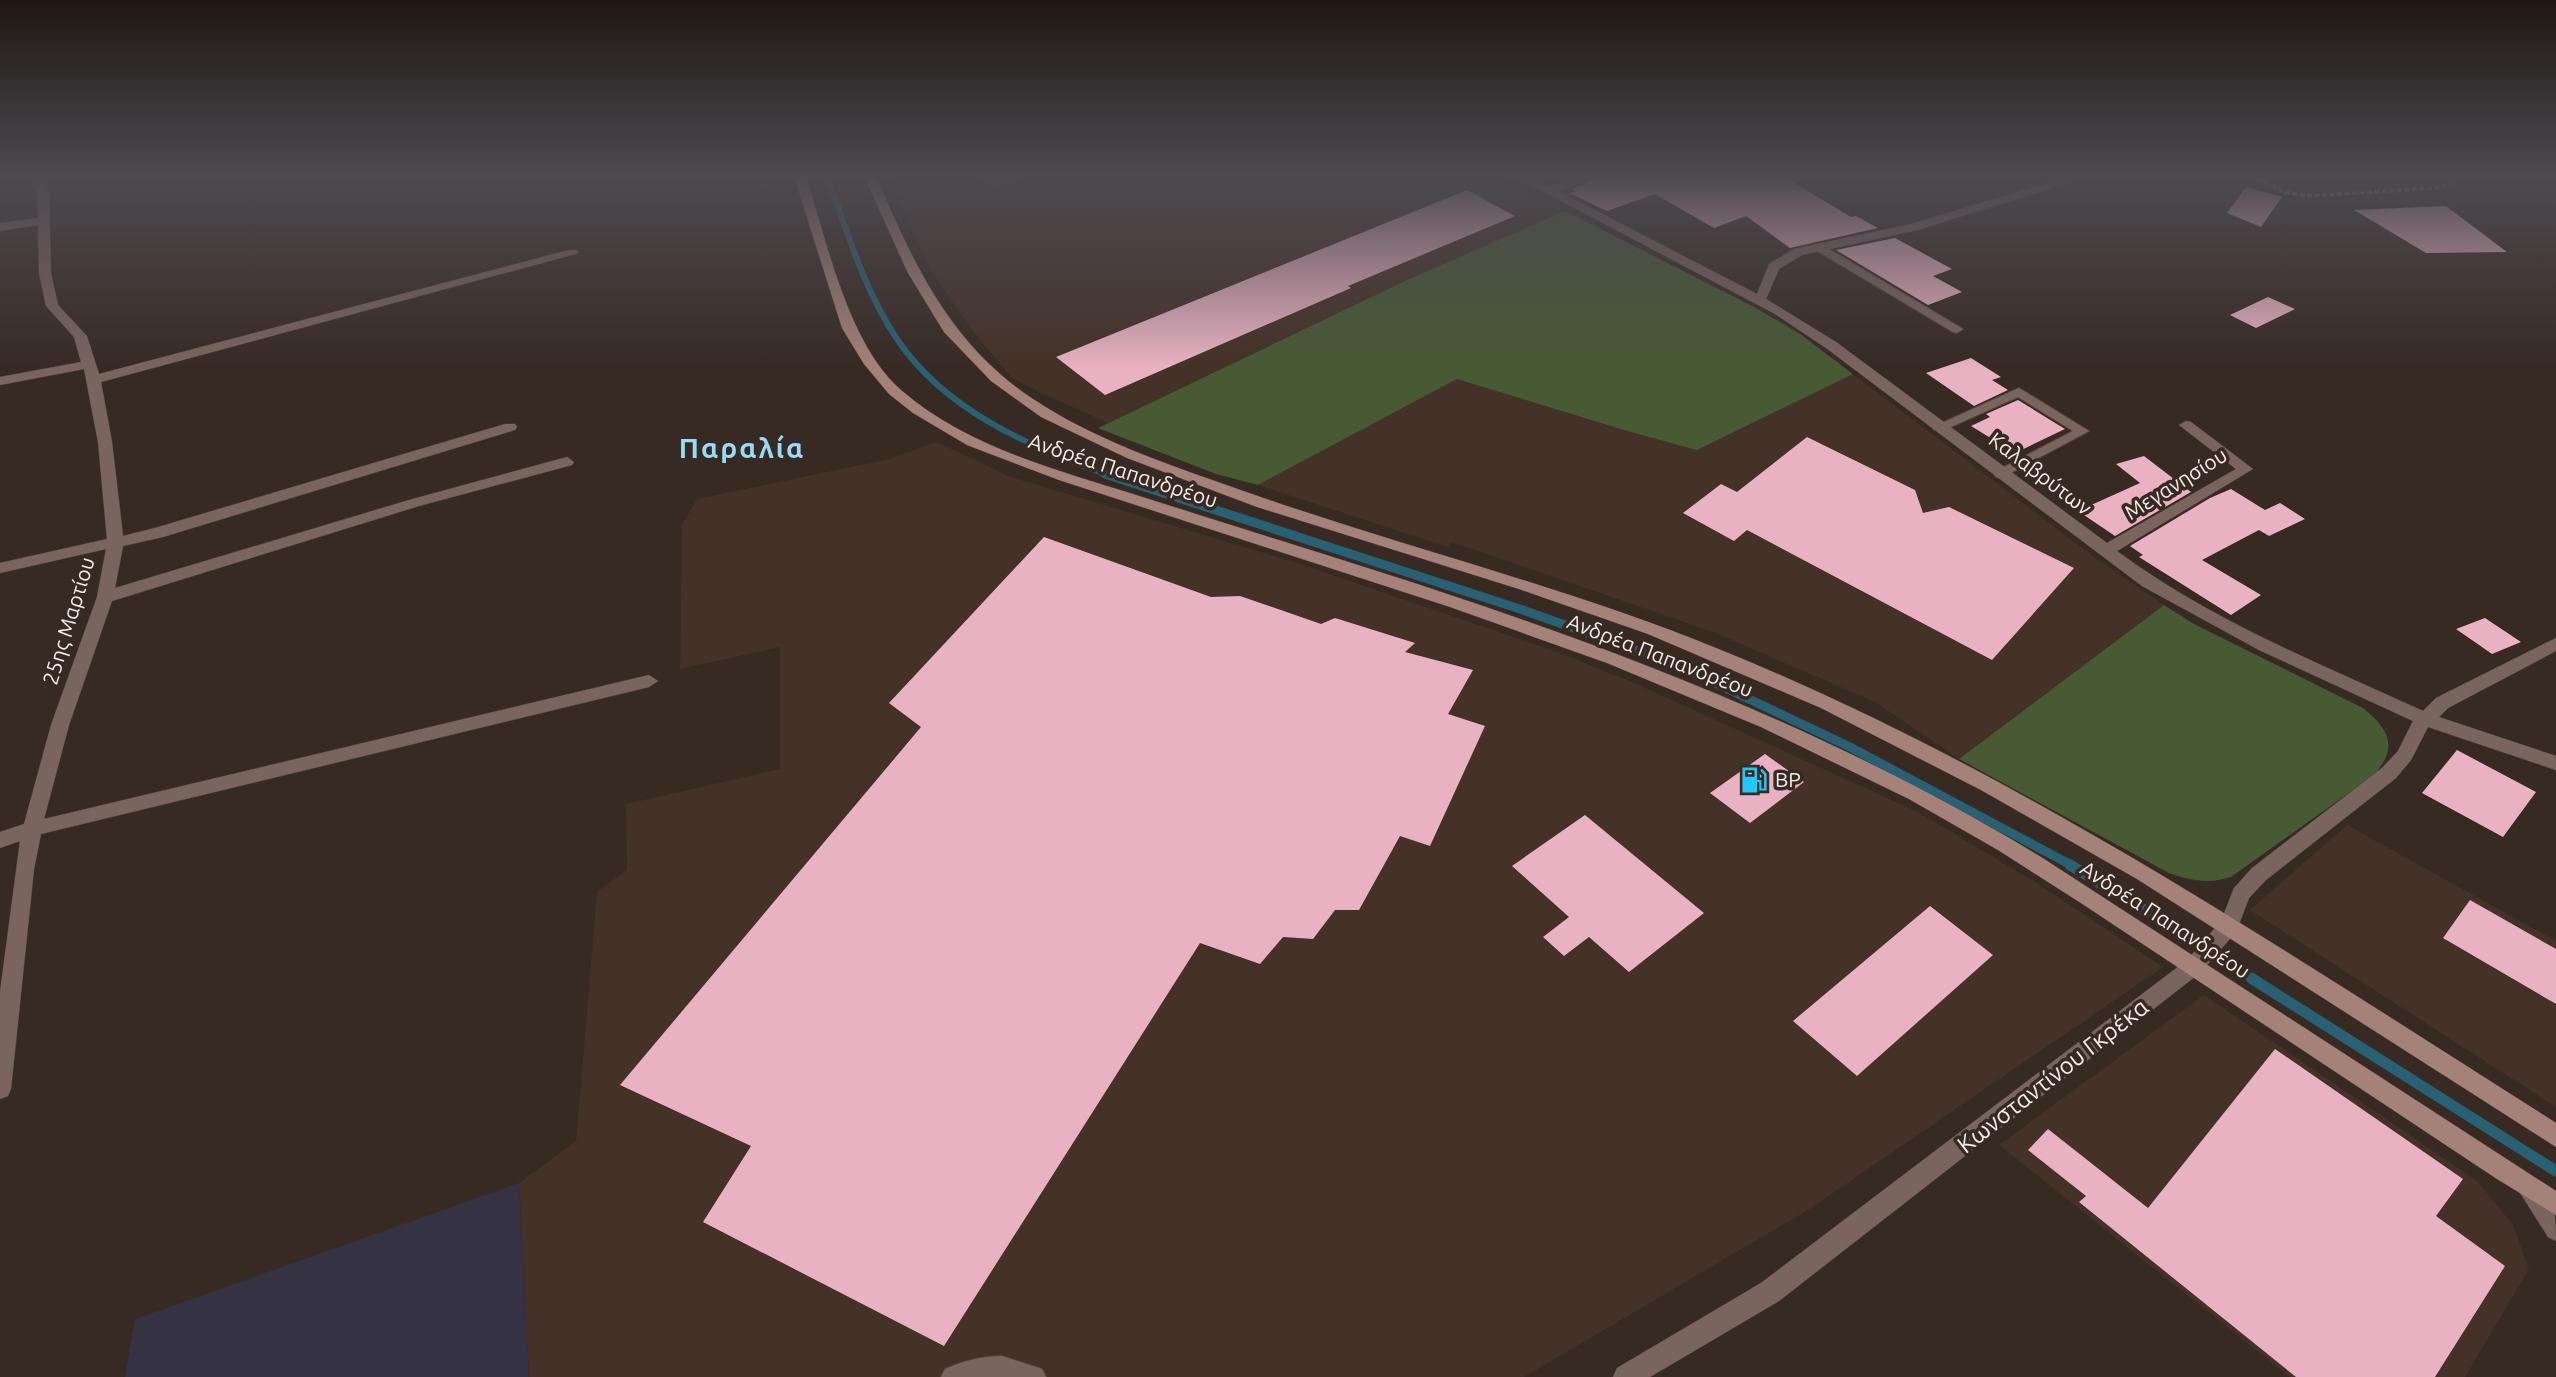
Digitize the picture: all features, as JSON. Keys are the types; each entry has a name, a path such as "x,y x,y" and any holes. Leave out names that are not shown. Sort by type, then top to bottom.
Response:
{"main road":[{"name":"Ανδρέα Παπανδρέου","path":"821,240 849,328 858,345 892,389 944,426 990,449 1060,476 1340,565 1627,666 1767,723 1856,764 1961,818 2194,966 2556,1204"},
{"name":"Ανδρέα Παπανδρέου","path":"899,240 919,286 939,318 980,365 1055,419 1123,452 1263,505 1599,612 1715,654 1823,704 2015,800 2148,875 2556,1136"}],"street":[{"name":"25ης Μαρτίου","path":"0,1089 24,869 32,829 60,725 105,597 115,544 115,521 105,442 92,372 80,336 52,306 45,273 44,240"},
{"name":"Καλαβρύτων","path":"1643,240 1759,300 1831,345 2148,582 2209,617 2425,719 2556,763"},
{"path":"1759,300 1765,291 1771,271 1778,263 1798,252 1850,240"},
{"path":"0,381 92,372 573,253"},
{"name":"Μεγανησίου","path":"2106,551 2246,469 2186,425"},
{"path":"0,568 115,544 236,511 510,427"},
{"path":"105,597 414,503 566,462"},
{"path":"2425,719 2454,695 2556,644"},
{"path":"0,840 32,829 649,681"},
{"name":"Κωνσταντίνου Γκρέκα","path":"1626,1377 1770,1292 2194,966 2229,926 2241,894 2259,874 2389,773 2405,755 2425,719"},
{"path":"2528,1186 2556,1229"}],"lane":[{"path":"1818,247 1957,329"},
{"path":"1939,427 2019,392 2082,431 2001,474"},
{"path":"953,1377 985,1367 1009,1367 1034,1377"}],"shaded area":[{"path":"917,240 1498,240 1407,280 1108,423 1011,377 968,325 930,268"},
{"path":"1853,374 2090,554 2164,605 1959,759 1875,702 1713,632 1452,542 1448,547 1258,485 1457,379 1624,430 1790,403"},
{"path":"936,442 1011,477 1297,563 1560,653 1632,682 1916,811 2038,884 2163,967 1811,1208 1524,1377 529,1377 519,1183 576,1141 597,892 627,870 626,804 780,769 780,647 680,669 682,525 697,499 890,459"},
{"path":"2347,825 2556,941 2556,1107 2250,910"},
{"path":"2204,995 2477,1181 2513,1225 2529,1269 2465,1377 2290,1377 1999,1145"},
{"path":"519,1183 529,1377 125,1377 135,1319"}],"green space":[{"path":"1498,240 1623,240 1756,308 1800,334 1853,374 1697,450 1457,379 1258,485 1216,474 1098,428 1407,280"},
{"path":"2164,605 2194,624 2363,708 2379,723 2388,739 2386,756 2374,775 2231,877 2223,879 2200,881 2169,873 1959,759"}],"building":[{"path":"1343,240 1457,240 1105,395 1056,357"},
{"path":"1779,240 1824,240 1790,248"},
{"path":"1884,240 1899,240 1952,269 1933,276 1962,292 1928,305 1836,250"},
{"path":"2405,240 2491,240 2507,252 2426,253"},
{"path":"2268,297 2295,309 2256,328 2230,315"},
{"path":"1971,358 2001,377 1992,380 2008,390 1974,406 1926,373"},
{"path":"2018,400 2065,429 2015,453 1971,426 1990,417 1986,414"},
{"path":"1807,437 1915,490 1923,513 1949,507 2074,568 1992,660 1747,530 1734,541 1683,513 1721,484 1737,492"},
{"path":"2144,456 2191,492 2115,536 2078,511 2140,483 2116,464"},
{"path":"2231,489 2265,510 2280,503 2305,519 2269,536 2259,530 2202,560 2261,595 2231,615 2139,557 2143,555 2130,546 2210,498"},
{"path":"1044,537 1211,597 1240,596 1321,624 1335,618 1415,643 1405,652 1473,670 1448,714 1485,726 1430,846 1400,836 1359,910 1335,910 1313,939 1283,937 1260,964 1200,943 944,1346 703,1222 751,1146 620,1085 921,727 889,703"},
{"path":"2485,618 2521,642 2492,654 2456,629"},
{"path":"2457,750 2536,792 2503,837 2422,793"},
{"path":"1765,754 1804,782 1750,823 1710,793"},
{"path":"1585,815 1704,913 1629,972 1589,937 1564,956 1543,937 1569,917 1512,866"},
{"path":"2470,900 2556,949 2556,1004 2443,938"},
{"path":"1930,906 1993,955 1857,1076 1793,1021"},
{"path":"2275,1049 2463,1179 2436,1216 2505,1266 2435,1377 2296,1377 2079,1202 2086,1196 2028,1150 2048,1129 2148,1208"}],"waterway":[{"path":"850,240 885,320 917,364 939,387 992,424 1050,452 1105,474"},
{"path":"1105,474 1520,609 1675,664 1850,747 2073,866"},
{"path":"1105,474 1110,476"},
{"path":"2070,865 2180,931"},
{"path":"2251,978 2556,1171"}],"place":[{"name":"BP","path":"1754,780"}],"district":[{"name":"Παραλία","path":"742,448"}]}
